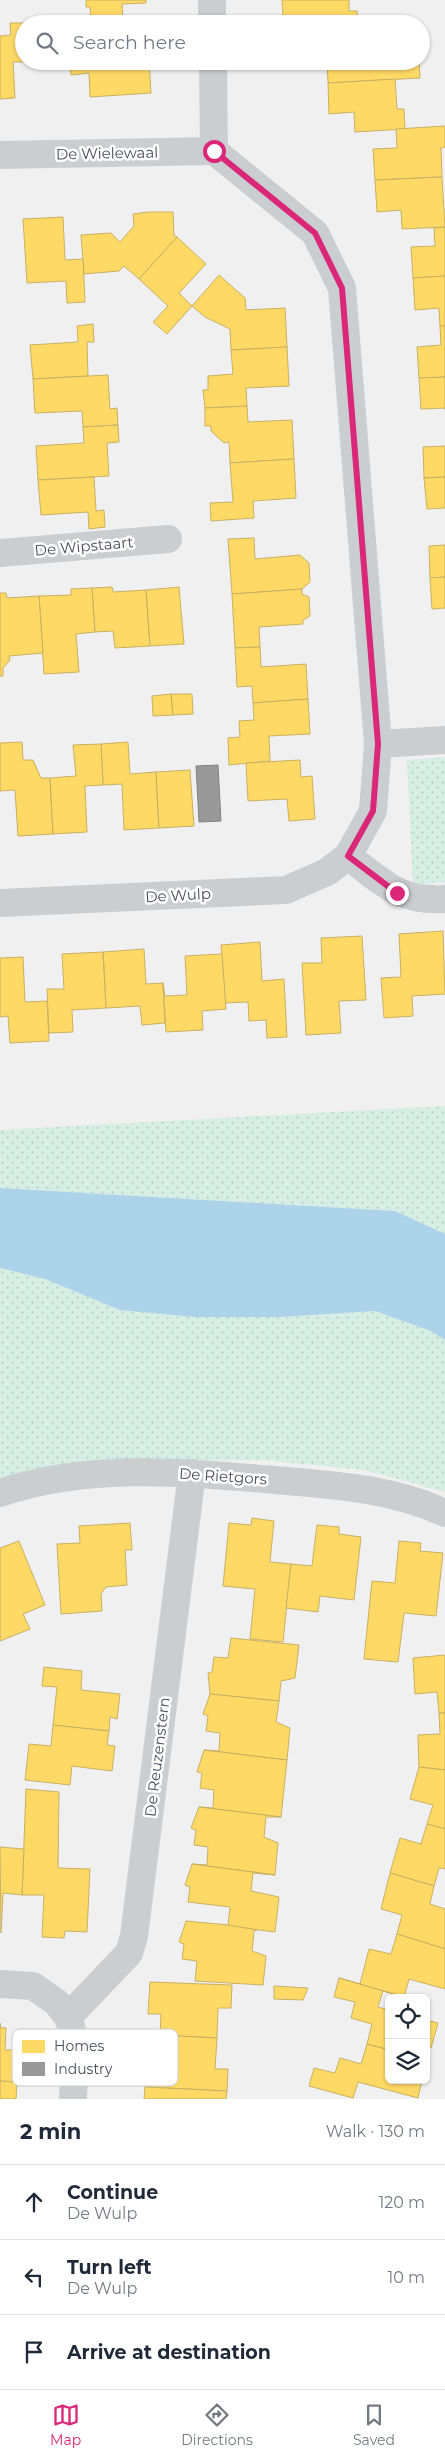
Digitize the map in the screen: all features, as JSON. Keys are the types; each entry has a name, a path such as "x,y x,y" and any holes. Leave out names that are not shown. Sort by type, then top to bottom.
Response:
{"street":[{"path":"212,0 212,15"},
{"path":"213,70 214,151"},
{"name":"De Wielewaal","path":"0,155 214,151"},
{"name":"De Wulp","path":"0,903 286,890 327,872 348,856 373,811 378,744 342,288 315,233 214,151"},
{"name":"De Wipstaart","path":"0,553 168,539"},
{"path":"378,744 445,740"},
{"path":"348,856 397,893 429,900 445,899"},
{"name":"De Rietgors","path":"0,1493 27,1484 99,1472 192,1472 364,1488 422,1502 445,1513"},
{"name":"De Reuzenstern","path":"68,2017 129,1953 134,1936 192,1472"},
{"path":"0,1984 33,1986 56,2002 68,2017 72,2029"},
{"path":"73,2086 73,2099"}],"green space":[{"path":"445,757 445,882 413,884 407,760"},
{"path":"445,1106 445,1234 395,1211 0,1188 0,1130"},
{"path":"0,1268 45,1279 120,1310 194,1317 281,1317 375,1311 431,1331 445,1340 445,1492 364,1470 262,1460 141,1461 0,1480"}],"water":[{"path":"0,1188 395,1211 445,1234 445,1340 431,1331 375,1311 281,1317 194,1317 120,1310 45,1279 0,1268"}],"building: Homes":[{"path":"86,0 146,0 146,3 122,4 123,15 91,15 90,7 86,7"},
{"path":"282,0 349,0 349,11 357,11 357,15 283,15"},
{"path":"10,23 15,23 15,62 13,62 15,98 0,99 0,36 11,35"},
{"path":"71,70 150,70 151,93 90,97 89,73 71,75"},
{"path":"327,70 420,70 420,78 328,83"},
{"path":"395,79 397,109 404,109 405,129 355,132 354,112 329,114 328,83"},
{"path":"445,126 445,147 441,148 442,177 375,180 373,149 397,148 396,129"},
{"path":"442,177 445,227 402,229 401,210 377,212 375,180"},
{"path":"173,212 174,235 177,237 139,279 124,266 119,271 84,274 81,235 111,233 120,242 134,226 133,214"},
{"path":"63,217 65,260 83,259 85,302 67,303 66,281 27,283 23,219"},
{"path":"445,227 445,276 413,278 411,247 435,246 434,228"},
{"path":"177,237 206,264 179,293 192,306 167,334 153,322 168,306 139,279"},
{"path":"219,275 245,298 246,310 285,308 287,347 231,350 230,329 205,317 192,306"},
{"path":"445,276 445,326 440,326 439,308 415,310 413,278"},
{"path":"93,324 94,342 87,342 88,376 33,379 30,345 78,342 77,326"},
{"path":"440,326 445,326 445,377 419,378 417,347 441,345"},
{"path":"287,347 289,386 246,388 247,406 205,408 203,390 208,390 208,376 233,374 231,350"},
{"path":"108,375 110,409 117,408 118,425 83,427 82,411 35,413 33,379"},
{"path":"445,377 445,408 421,409 419,378"},
{"path":"247,406 248,422 292,420 294,459 230,463 229,442 224,443 211,431 211,426 205,426 205,408"},
{"path":"118,425 119,442 107,443 109,476 38,480 36,446 84,443 83,427"},
{"path":"445,446 445,477 424,478 423,447"},
{"path":"294,459 296,498 253,501 254,518 211,521 210,503 233,502 230,463"},
{"path":"94,477 96,511 104,510 105,527 89,529 88,512 41,515 38,480"},
{"path":"445,477 445,508 427,509 424,478"},
{"path":"254,538 255,559 300,555 309,563 310,582 302,589 232,594 228,539"},
{"path":"445,545 445,577 430,578 429,546"},
{"path":"445,577 445,608 432,609 430,578"},
{"path":"112,587 113,592 146,590 150,646 115,648 113,631 95,632 92,588"},
{"path":"179,587 184,644 150,646 146,590"},
{"path":"92,588 95,632 76,634 79,672 44,674 39,596 71,595 71,589"},
{"path":"302,589 302,594 309,597 310,616 303,620 303,624 259,627 260,647 235,648 232,594"},
{"path":"0,593 6,593 7,598 39,596 43,653 9,656 10,660 3,668 3,676 0,676"},
{"path":"260,647 261,667 306,664 308,699 253,703 252,686 237,687 235,648"},
{"path":"171,694 173,715 153,716 152,696"},
{"path":"171,694 192,694 193,714 173,715"},
{"path":"308,699 310,734 269,736 270,761 229,765 228,738 240,737 239,721 254,720 253,703"},
{"path":"22,742 23,760 33,760 41,778 50,778 53,834 18,836 15,790 0,791 0,743"},
{"path":"128,742 130,774 156,772 159,828 124,830 122,784 103,785 101,744"},
{"path":"101,744 103,785 85,786 87,832 53,834 50,778 76,776 73,745"},
{"path":"300,760 301,777 312,776 315,819 289,821 287,799 248,801 246,763"},
{"path":"190,770 194,826 159,828 156,772"},
{"path":"443,931 445,994 412,996 413,1016 384,1018 381,978 401,977 399,934"},
{"path":"362,936 366,1000 339,1001 341,1033 306,1035 302,963 322,963 321,938"},
{"path":"260,942 262,981 284,979 287,1037 267,1038 266,1020 249,1021 248,1002 225,1003 221,945"},
{"path":"144,949 146,984 163,983 165,1023 142,1025 140,1006 106,1008 103,952"},
{"path":"103,952 106,1008 72,1010 73,1032 49,1033 47,989 64,989 62,954"},
{"path":"222,954 226,1009 202,1011 203,1030 166,1032 163,983 165,996 187,995 185,956"},
{"path":"23,957 25,1002 47,1001 49,1041 10,1043 8,1016 0,1017 0,958"},
{"path":"252,1518 274,1521 270,1562 291,1564 283,1642 250,1639 255,1589 223,1586 229,1523 251,1525"},
{"path":"130,1523 132,1550 125,1550 127,1585 106,1587 101,1594 102,1611 61,1614 57,1544 80,1543 79,1526"},
{"path":"317,1525 339,1527 339,1534 361,1537 354,1600 320,1596 318,1612 286,1608 291,1564 312,1566"},
{"path":"19,1541 45,1605 23,1614 30,1629 0,1641 0,1548"},
{"path":"399,1541 421,1543 420,1551 443,1553 436,1616 404,1613 398,1662 364,1659 372,1581 395,1583"},
{"path":"231,1638 299,1645 295,1678 281,1681 279,1701 210,1694 208,1673 212,1672 214,1657 228,1658"},
{"path":"445,1655 445,1713 439,1713 437,1692 415,1694 413,1658"},
{"path":"44,1667 82,1671 81,1690 120,1694 117,1719 110,1717 109,1731 53,1725 57,1687 42,1686"},
{"path":"210,1694 279,1701 276,1722 290,1728 287,1760 204,1750 219,1751 220,1733 206,1731 208,1716 203,1714"},
{"path":"439,1713 445,1713 445,1770 419,1767 418,1735 440,1734"},
{"path":"53,1725 109,1731 107,1745 115,1746 112,1771 72,1766 70,1785 25,1780 29,1744 51,1746"},
{"path":"204,1750 287,1760 281,1817 199,1807 213,1808 214,1790 200,1788 202,1773 197,1772"},
{"path":"419,1767 445,1770 445,1829 427,1824 433,1805 410,1799"},
{"path":"26,1789 59,1792 58,1868 90,1869 87,1932 65,1931 64,1938 42,1937 44,1895 22,1895"},
{"path":"199,1807 281,1817 266,1817 264,1837 278,1843 275,1875 192,1864 207,1865 208,1847 194,1845 196,1830 191,1828"},
{"path":"427,1824 445,1829 445,1869 439,1868 434,1886 390,1873 400,1838 421,1844"},
{"path":"0,1847 24,1849 22,1895 3,1893 1,1933"},
{"path":"192,1864 275,1875 253,1873 251,1891 279,1897 275,1932 228,1926 230,1907 188,1902 190,1887 185,1885"},
{"path":"390,1873 434,1886 430,1904 445,1909 445,1949 397,1934 402,1915 381,1909"},
{"path":"186,1921 257,1930 254,1931 252,1951 266,1956 263,1985 195,1981 197,1961 182,1959 184,1944 179,1942"},
{"path":"397,1934 445,1949 445,1989 409,1979 405,1994 394,1994 339,1978 360,1984 369,1949 391,1954"},
{"path":"339,1978 394,1994 383,1991 378,2007 385,2009 385,2049 367,2044 372,2024 351,2018 355,2002 334,1997"},
{"path":"150,1982 232,1985 231,2008 218,2008 217,2038 178,2036 178,2029 160,2029 161,2014 148,2014"},
{"path":"274,1986 308,1988 303,2000 274,1999"},
{"path":"430,2021 438,2023 430,2048"},
{"path":"0,2023 1,2028 6,2028 5,2050 12,2050 12,2082 0,2081"},
{"path":"178,2036 217,2038 215,2069 228,2069 227,2091 145,2087 178,2086"},
{"path":"367,2044 385,2049 385,2084 421,2084 418,2098 358,2082 353,2098 309,2086 314,2068 335,2073 340,2058 361,2064"},
{"path":"0,2081 12,2082 12,2086 17,2086 16,2099 0,2099"},
{"path":"145,2087 227,2091 226,2099 144,2099"}],"building: Industry":[{"path":"218,765 221,821 199,822 196,766"}],"route":[{"path":"214,151 315,233 342,288 378,744 373,811 348,856 397,893"}]}
